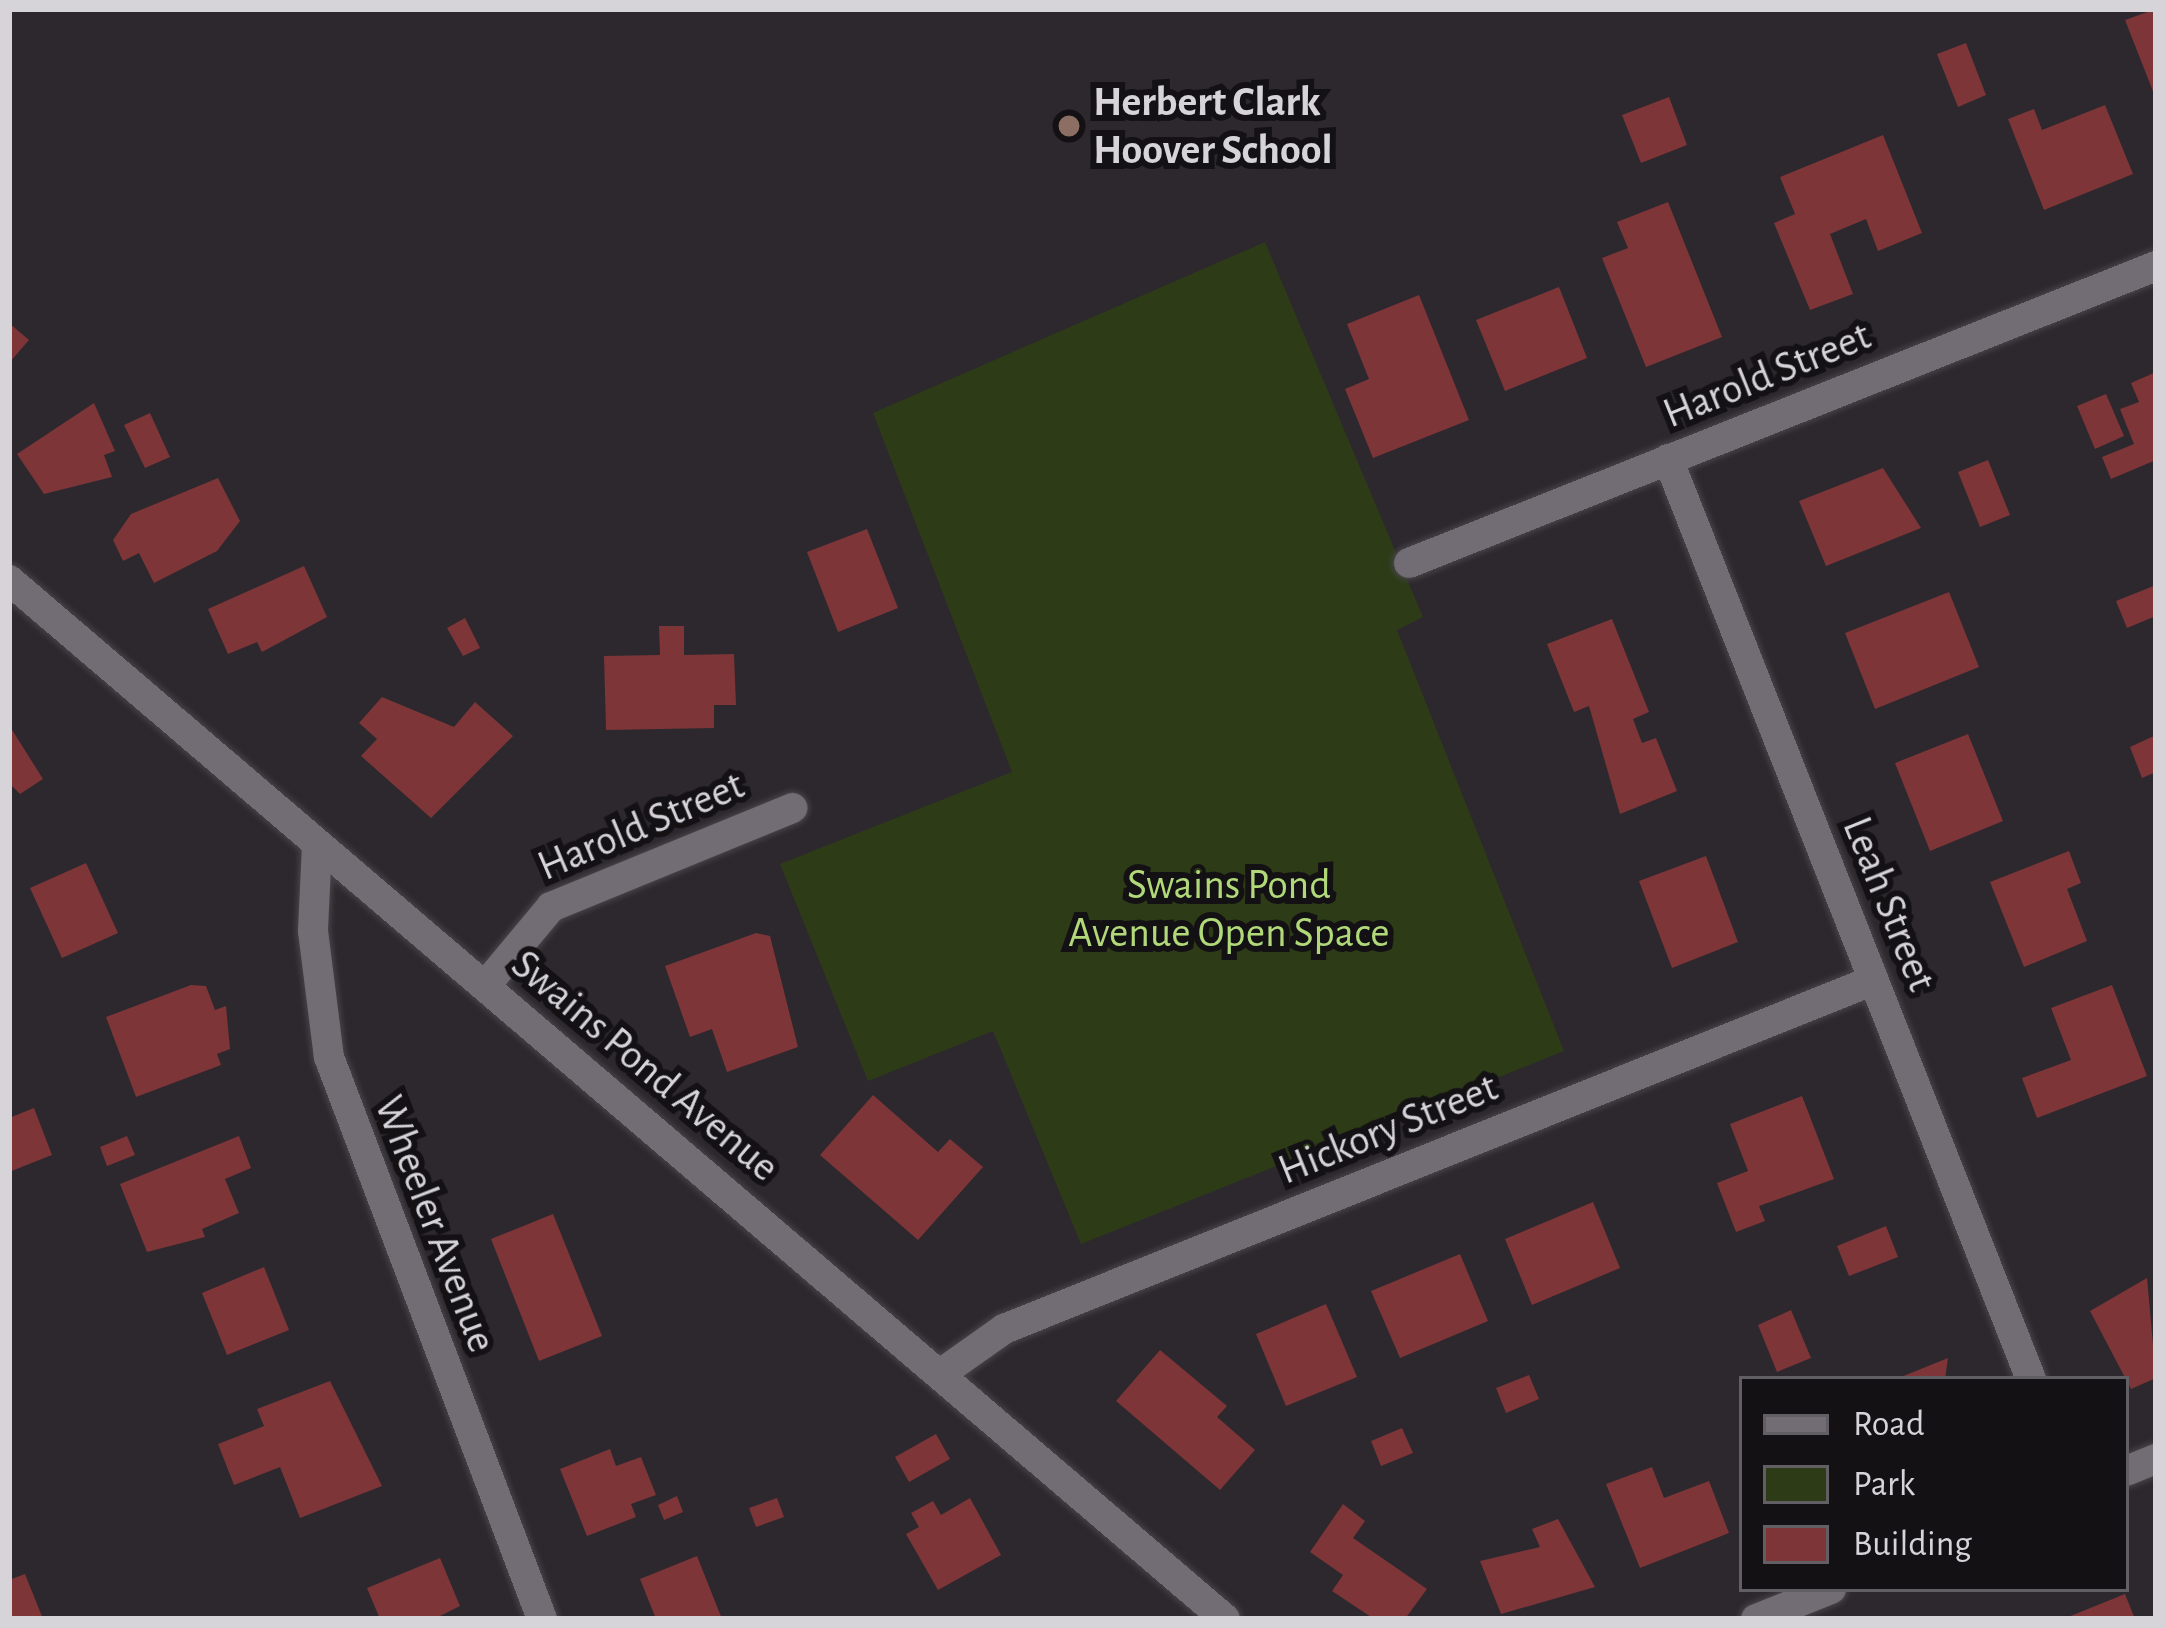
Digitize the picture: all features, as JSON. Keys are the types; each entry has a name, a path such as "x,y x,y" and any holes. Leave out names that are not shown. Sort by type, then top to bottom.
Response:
{"street":[{"name":"Harold Street","path":"1408,563 2156,266"},
{"name":"Leah Street","path":"1668,460 2030,1376"},
{"name":"Swains Pond Avenue","path":"9,580 943,1372 1225,1619"},
{"name":"Harold Street","path":"485,986 551,907 792,808"},
{"name":"Wheeler Avenue","path":"317,845 313,931 329,1057 542,1619"},
{"name":"Hickory Street","path":"943,1372 1004,1329 1874,980"},
{"path":"1756,1619 1824,1592"}],"green space":[{"name":"Swains Pond Avenue Open Space","path":"1265,242 1423,617 1397,630 1564,1051 1081,1244 993,1031 868,1081 780,864 1012,772 873,413"}],"building":[{"path":"2156,9 2156,99 2125,20"},
{"path":"1966,43 1986,95 1958,107 1937,54"},
{"path":"1669,97 1687,145 1641,163 1622,115"},
{"path":"2105,105 2133,174 2044,210 2008,119 2034,109 2042,130"},
{"path":"1883,135 1922,233 1878,251 1866,219 1830,234 1853,294 1810,310 1774,223 1795,214 1780,177"},
{"path":"1668,202 1722,337 1646,367 1602,258 1628,248 1617,222"},
{"path":"1559,287 1587,358 1505,391 1476,320"},
{"path":"1419,295 1469,420 1373,458 1345,389 1369,379 1347,324"},
{"path":"9,323 29,340 9,363"},
{"path":"2156,372 2156,460 2111,479 2102,457 2134,444 2120,409 2139,402 2131,383"},
{"path":"2106,394 2124,436 2095,449 2077,406"},
{"path":"94,403 115,451 104,455 112,477 44,494 17,454"},
{"path":"150,413 170,457 145,468 124,425"},
{"path":"1988,460 2010,515 1980,527 1958,472"},
{"path":"1883,468 1921,528 1826,566 1799,501"},
{"path":"218,478 240,521 217,551 154,583 139,553 123,561 113,540 131,514"},
{"path":"867,529 898,608 838,632 807,552"},
{"path":"304,566 327,617 262,652 257,642 228,654 208,609"},
{"path":"2156,585 2156,616 2127,628 2116,601"},
{"path":"1949,592 1979,667 1875,709 1845,633"},
{"path":"465,618 480,648 463,656 447,628"},
{"path":"1612,619 1649,712 1633,719 1642,743 1656,738 1677,791 1620,814 1589,706 1574,712 1547,644"},
{"path":"659,626 684,626 684,655 734,654 736,705 714,705 714,728 606,730 604,656 660,655"},
{"path":"382,697 454,727 475,702 513,736 431,818 361,756 377,739 359,723"},
{"path":"9,725 43,779 20,794 9,783"},
{"path":"1968,734 2003,821 1930,851 1895,763"},
{"path":"2156,735 2156,772 2142,778 2130,747"},
{"path":"2069,851 2081,883 2067,889 2087,941 2024,967 1990,882"},
{"path":"1706,856 1738,942 1672,968 1639,881"},
{"path":"86,863 118,933 62,958 30,888"},
{"path":"756,933 770,936 798,1047 727,1072 712,1029 690,1037 665,966"},
{"path":"191,985 206,986 215,1010 226,1006 230,1049 217,1054 221,1065 136,1097 106,1017"},
{"path":"2112,985 2147,1076 2037,1118 2022,1078 2071,1060 2051,1008"},
{"path":"873,1095 938,1152 950,1139 983,1167 918,1240 820,1155"},
{"path":"1802,1096 1834,1179 1759,1206 1765,1221 1736,1232 1717,1183 1748,1171 1730,1124"},
{"path":"34,1108 52,1155 9,1172 9,1118"},
{"path":"127,1136 135,1155 107,1166 100,1147"},
{"path":"239,1136 251,1168 225,1179 239,1213 202,1229 205,1237 147,1252 120,1184"},
{"path":"1593,1202 1620,1268 1532,1305 1505,1239"},
{"path":"553,1214 602,1336 539,1361 491,1239"},
{"path":"1886,1226 1898,1257 1849,1276 1837,1246"},
{"path":"1460,1254 1488,1321 1400,1358 1371,1291"},
{"path":"264,1267 289,1330 227,1355 202,1293"},
{"path":"2147,1278 2156,1378 2131,1389 2129,1376 2124,1376 2090,1311"},
{"path":"1326,1304 1357,1377 1286,1406 1256,1334"},
{"path":"1791,1310 1811,1358 1777,1372 1758,1325"},
{"path":"1160,1350 1227,1406 1217,1417 1255,1450 1220,1490 1116,1401"},
{"path":"1948,1358 1945,1376 1903,1376"},
{"path":"1529,1375 1539,1399 1506,1413 1496,1388"},
{"path":"330,1381 382,1486 300,1518 280,1467 234,1485 218,1444 264,1426 257,1409"},
{"path":"1402,1428 1413,1453 1381,1466 1371,1441"},
{"path":"936,1434 950,1459 909,1482 895,1457"},
{"path":"610,1449 616,1466 641,1457 656,1495 631,1504 636,1517 587,1536 560,1469"},
{"path":"1652,1467 1664,1498 1709,1481 1729,1533 1640,1568 1606,1484"},
{"path":"677,1496 683,1512 664,1520 658,1505"},
{"path":"777,1498 784,1517 756,1527 749,1508"},
{"path":"970,1498 1001,1555 938,1590 906,1534 919,1527 911,1513 933,1501 941,1515"},
{"path":"1343,1504 1365,1521 1353,1538 1427,1589 1405,1619 1374,1619 1332,1591 1343,1575 1310,1552"},
{"path":"1558,1519 1595,1587 1501,1614 1480,1561 1540,1547 1532,1529"},
{"path":"697,1556 722,1619 656,1619 640,1579"},
{"path":"440,1558 460,1606 434,1619 380,1619 367,1588"},
{"path":"25,1574 43,1619 9,1619 9,1580"},
{"path":"2125,1594 2135,1619 2063,1619"}],"place":[{"name":"Herbert Clark Hoover School","path":"1069,126"}]}
